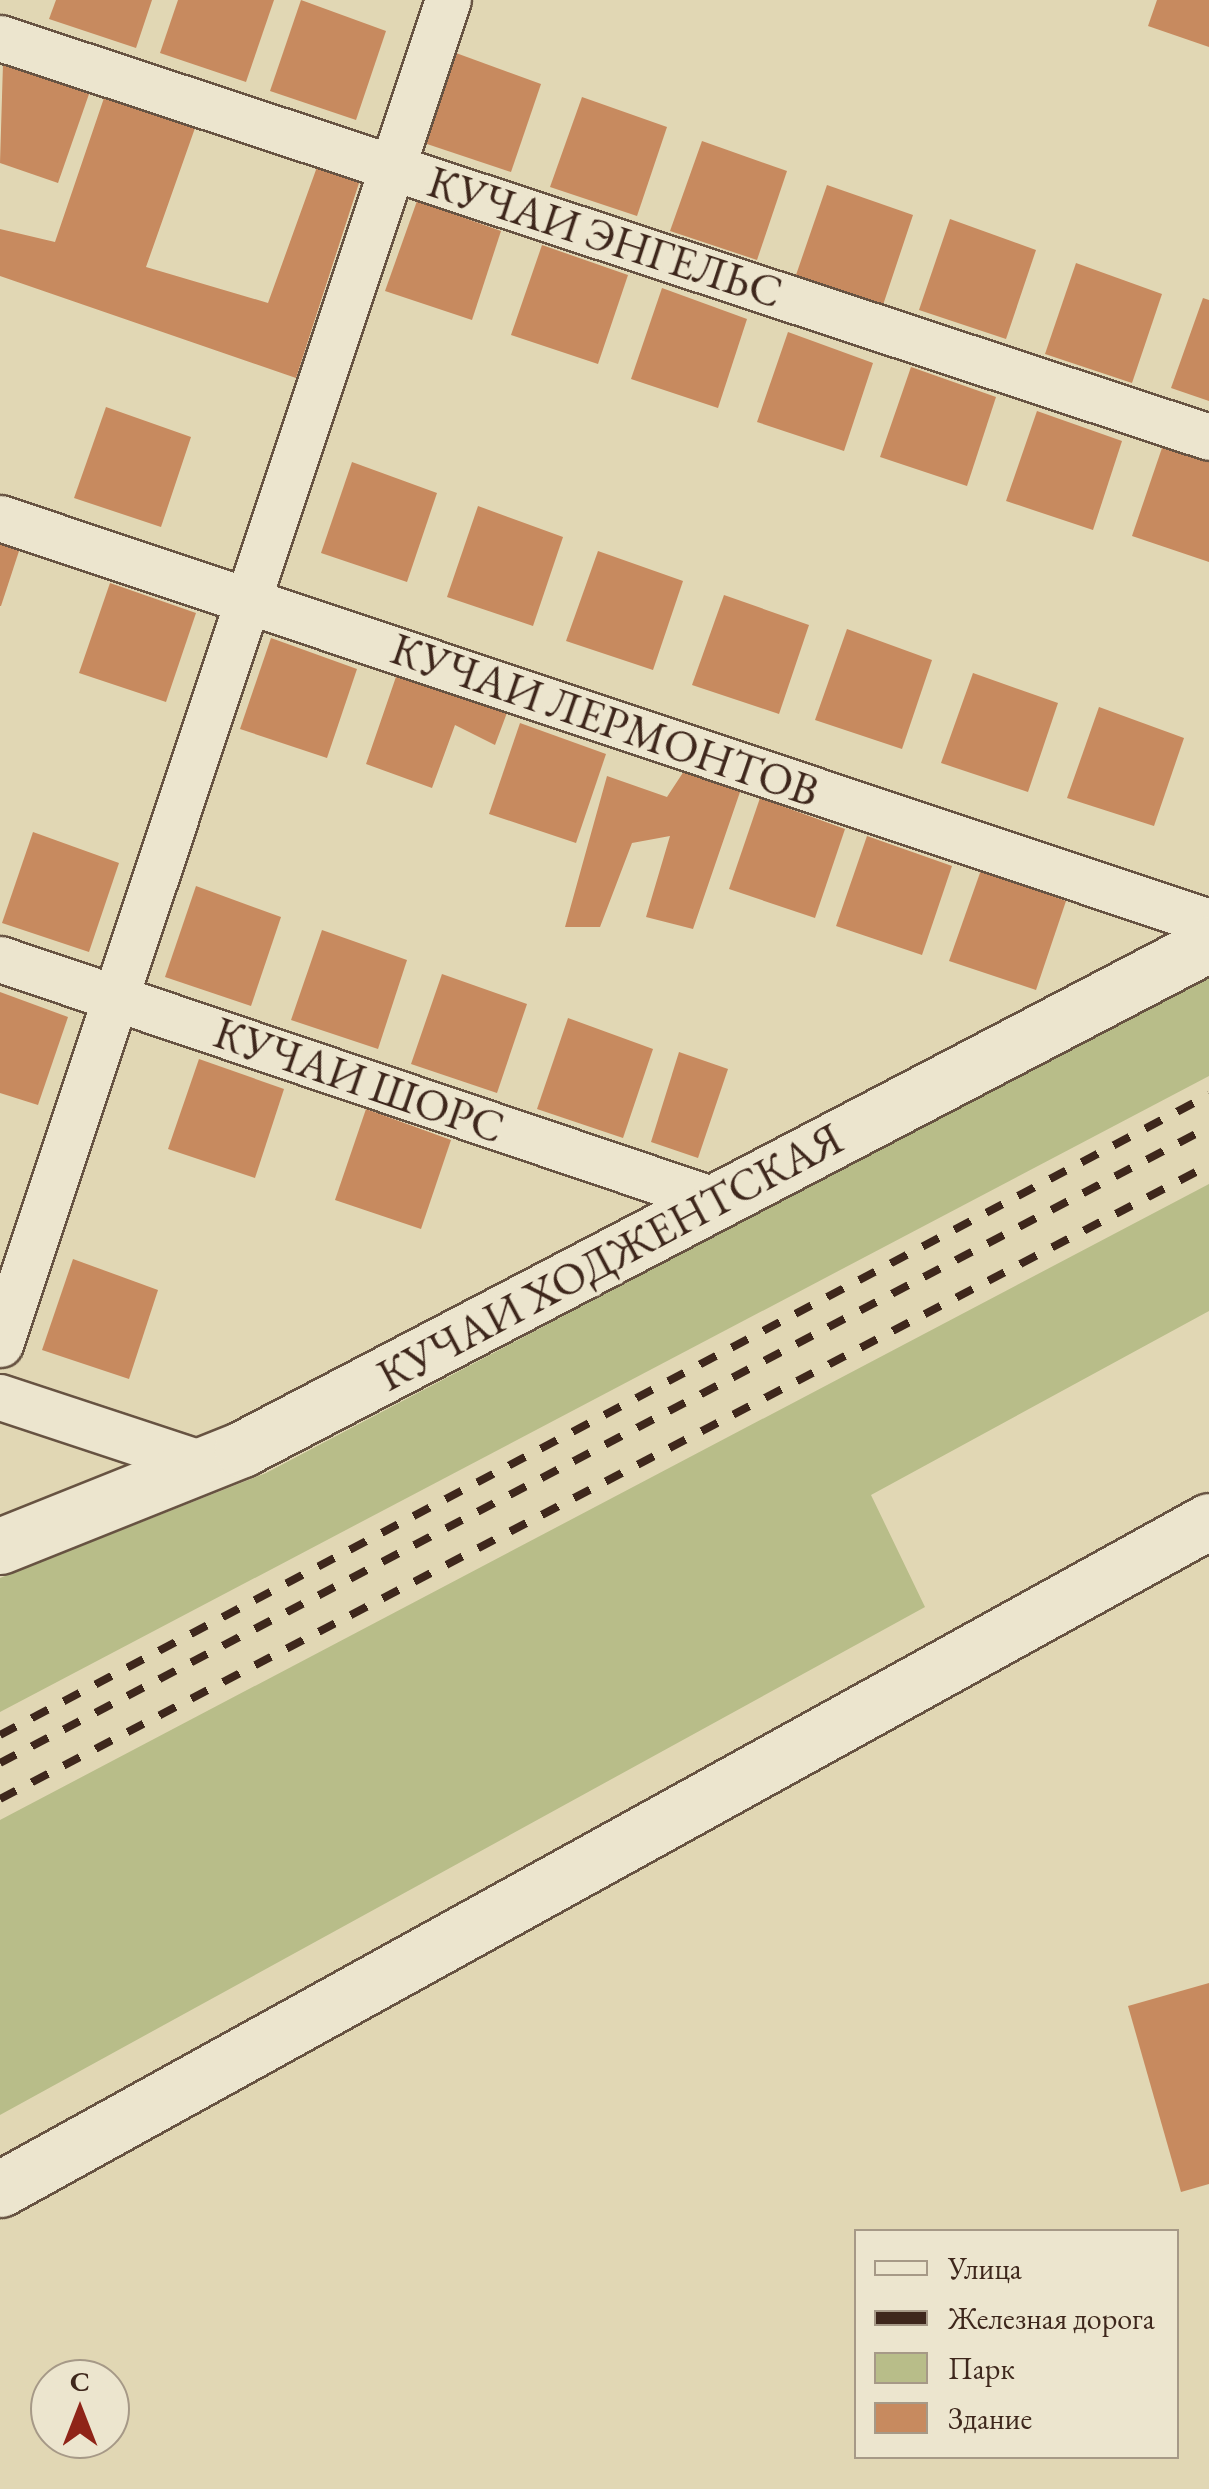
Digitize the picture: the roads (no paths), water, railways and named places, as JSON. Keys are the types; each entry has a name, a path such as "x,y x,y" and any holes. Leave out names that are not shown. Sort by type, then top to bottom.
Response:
{"street":[{"path":"0,1344 388,165 448,0"},
{"name":"КУЧАИ ЭНГЕЛЬС","path":"0,38 1209,436"},
{"name":"КУЧАИ ЛЕРМОНТОВ","path":"0,518 1209,922"},
{"name":"КУЧАИ ХОДЖЕНТСКАЯ","path":"0,1546 203,1464 1209,944"},
{"name":"КУЧАИ ШОРС","path":"0,959 717,1201"},
{"path":"0,1398 203,1464"},
{"path":"0,2189 1209,1521"}],"railway":[{"path":"0,1735 1209,1095"},
{"path":"0,1763 1209,1127"},
{"path":"0,1799 1209,1165"}]}
